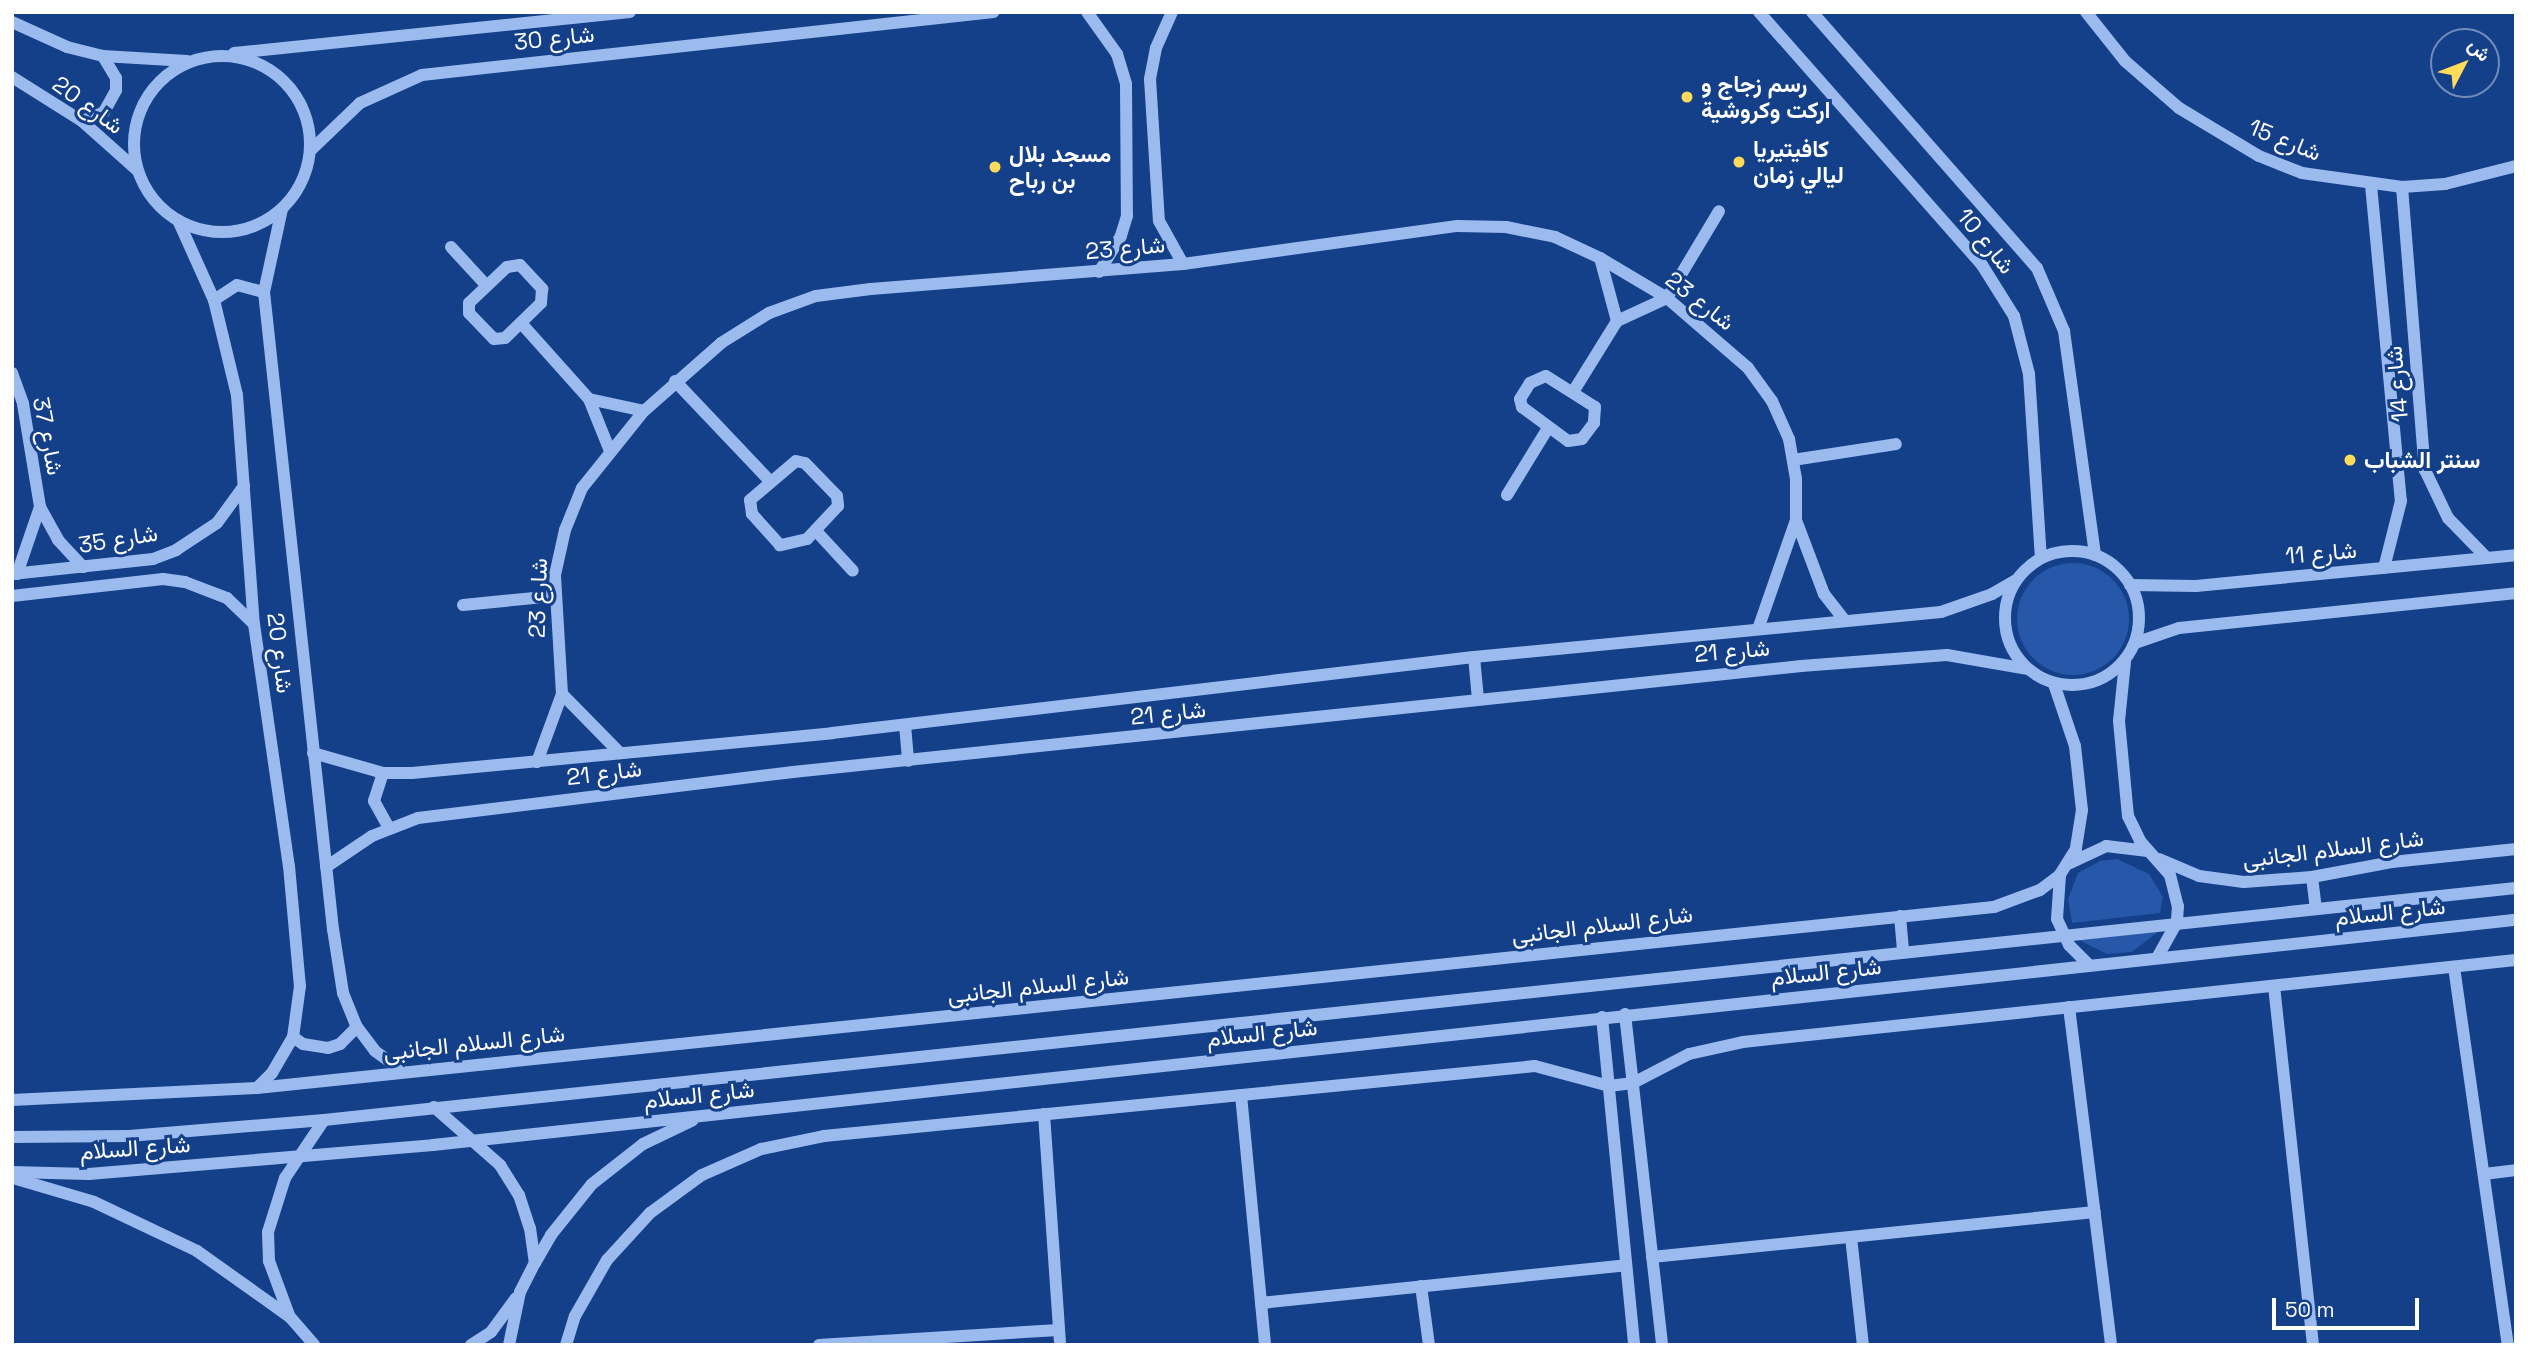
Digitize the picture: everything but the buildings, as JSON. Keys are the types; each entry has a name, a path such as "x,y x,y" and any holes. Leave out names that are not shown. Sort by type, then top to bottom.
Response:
{"street":[{"name":"شارع 30","path":"212,55 630,12"},
{"name":"شارع 30","path":"310,151 360,103 422,75 994,12"},
{"path":"1087,12 1116,54 1126,85 1127,216 1121,236 1099,272"},
{"path":"1172,12 1156,48 1150,79 1160,221 1183,264"},
{"name":"شارع 10","path":"1759,12 1982,265 2014,316 2029,374 2041,558"},
{"name":"شارع 10","path":"1812,12 2037,268 2064,331 2095,555"},
{"name":"شارع 15","path":"2086,12 2151,86 2225,137 2302,173 2371,185 2402,187 2445,184 2516,166"},
{"name":"شارع 20","path":"12,22 67,47 103,56 191,61"},
{"path":"212,55 234,56 275,73 302,107 310,151 306,172 282,209 264,222 232,231 199,229 178,220 161,207 138,170 134,148 142,105 171,71 212,55"},
{"path":"82,121 104,112 116,90 116,78 103,56"},
{"name":"شارع 20","path":"12,77 82,121 138,170"},
{"name":"شارع 14","path":"2371,185 2401,501 2384,568"},
{"name":"شارع 14","path":"2402,187 2426,470 2448,518 2487,558"},
{"name":"شارع 20","path":"282,209 264,292 313,753 343,993 357,1027 375,1051 403,1071"},
{"path":"1573,392 1617,321 1667,299 1718,211"},
{"name":"شارع 20","path":"178,220 214,300 237,395 254,624 294,919 300,986 293,1037 272,1073 257,1088"},
{"name":"شارع 23","path":"537,762 562,694 555,596 565,530 582,488 644,411 675,381 721,343 769,313 816,296 1183,264 1457,226 1506,227 1555,237 1600,258 1667,299 1748,368 1772,401 1793,460 1796,520 1824,594 1845,621"},
{"path":"451,247 486,285"},
{"path":"1600,258 1617,321"},
{"path":"520,265 543,296 505,338 490,335 468,308 486,285 507,267 520,265"},
{"path":"214,300 237,285 264,292"},
{"path":"521,323 589,399 610,451"},
{"name":"شارع 37","path":"12,373 23,404 40,507 58,540 83,567"},
{"path":"1546,376 1573,392 1595,407 1596,415 1582,439 1568,441 1522,407 1520,399 1530,383 1546,376"},
{"path":"675,381 769,480"},
{"path":"589,399 644,411"},
{"path":"1507,495 1548,428"},
{"path":"1793,460 1896,444"},
{"path":"796,461 805,463 829,488 838,506 816,530 799,544 780,545 752,514 750,500 769,480 796,461"},
{"name":"شارع 35","path":"15,574 153,559 176,550 217,523 244,486"},
{"name":"شارع 37","path":"15,574 40,507"},
{"name":"شارع 23","path":"1758,629 1796,520"},
{"path":"816,530 853,571"},
{"path":"2059,552 2095,555 2111,563 2130,586 2139,608 2135,643 2115,671 2087,685 2054,684 2026,669 2006,636 2007,598 2016,580 2041,558 2059,552"},
{"name":"شارع 11","path":"2130,586 2196,586 2516,555"},
{"name":"شارع 35","path":"12,596 163,579 185,582 227,598 254,624"},
{"name":"شارع 21","path":"313,753 383,773 620,754 905,724 1474,657 1941,611 1980,600 2016,580"},
{"path":"2135,643 2179,628 2516,593"},
{"path":"463,605 555,596"},
{"name":"شارع 21","path":"326,867 389,828 455,812 1478,699 1919,656 1974,656 2026,669"},
{"path":"1474,657 1478,699"},
{"path":"2126,659 2119,722 2127,808 2132,829 2154,855 2176,890 2177,922 2157,958"},
{"path":"2054,684 2075,746 2082,810 2081,832 2068,864 2060,875 2056,904 2062,933 2089,965"},
{"path":"562,694 620,754"},
{"path":"905,724 908,761"},
{"path":"383,773 374,801 389,828"},
{"name":"شارع السلام الجانبى","path":"2068,864 2106,846 2154,855 2220,881 2312,877 2392,862 2516,849"},
{"name":"شارع السلام الجانبى","path":"12,1100 257,1088 1994,907 2040,890 2060,875"},
{"path":"2312,877 2316,909"},
{"name":"شارع السلام","path":"12,1137 129,1136 324,1120 2062,933 2516,888"},
{"path":"1900,916 1903,952"},
{"name":"شارع السلام","path":"12,1172 89,1174 476,1140 2516,920"},
{"path":"566,1345 575,1316 607,1260 650,1213 702,1175 761,1149 824,1136 1535,1066 1609,1086 1633,1083 1689,1054 1716,1046 2516,960"},
{"path":"2454,967 2508,1345"},
{"path":"2274,986 2313,1345"},
{"path":"2069,1007 2111,1345"},
{"path":"1625,1014 1662,1345"},
{"path":"1602,1017 1634,1345"},
{"path":"293,1037 303,1044 328,1048 340,1044 357,1027"},
{"path":"1241,1095 1265,1345"},
{"path":"434,1107 476,1140 500,1165 519,1195 530,1228 535,1263"},
{"path":"1044,1114 1060,1345"},
{"path":"471,1345 491,1332 520,1292 551,1235 592,1184 643,1144 702,1116"},
{"path":"290,1317 269,1261 268,1232 274,1204 299,1154 324,1120"},
{"path":"2484,1174 2516,1170"},
{"path":"12,1178 94,1202 147,1224 245,1282 290,1317 311,1341 321,1345"},
{"path":"1652,1256 2095,1212"},
{"path":"1851,1237 1863,1345"},
{"path":"1261,1303 1626,1265"},
{"path":"1421,1286 1429,1345"},
{"path":"509,1345 520,1292"},
{"path":"820,1345 1059,1330"}],"shaded area":[{"path":"2073,563 2094,568 2112,580 2124,598 2129,619 2124,640 2112,658 2094,670 2073,675 2052,670 2034,658 2022,640 2017,619 2022,598 2034,580 2052,568"},
{"path":"2117,859 2149,874 2163,897 2160,913 2072,923 2068,899 2078,873 2100,861"},
{"path":"2159,931 2132,952 2107,954 2079,940"}],"place":[{"name":"رسم زجاج و اركت وكروشية","path":"1687,97"},
{"name":"كافيتيريا ليالي زمان","path":"1739,162"},
{"name":"مسجد بلال بن رباح","path":"995,167"},
{"name":"سنتر الشباب","path":"2350,460"}]}
